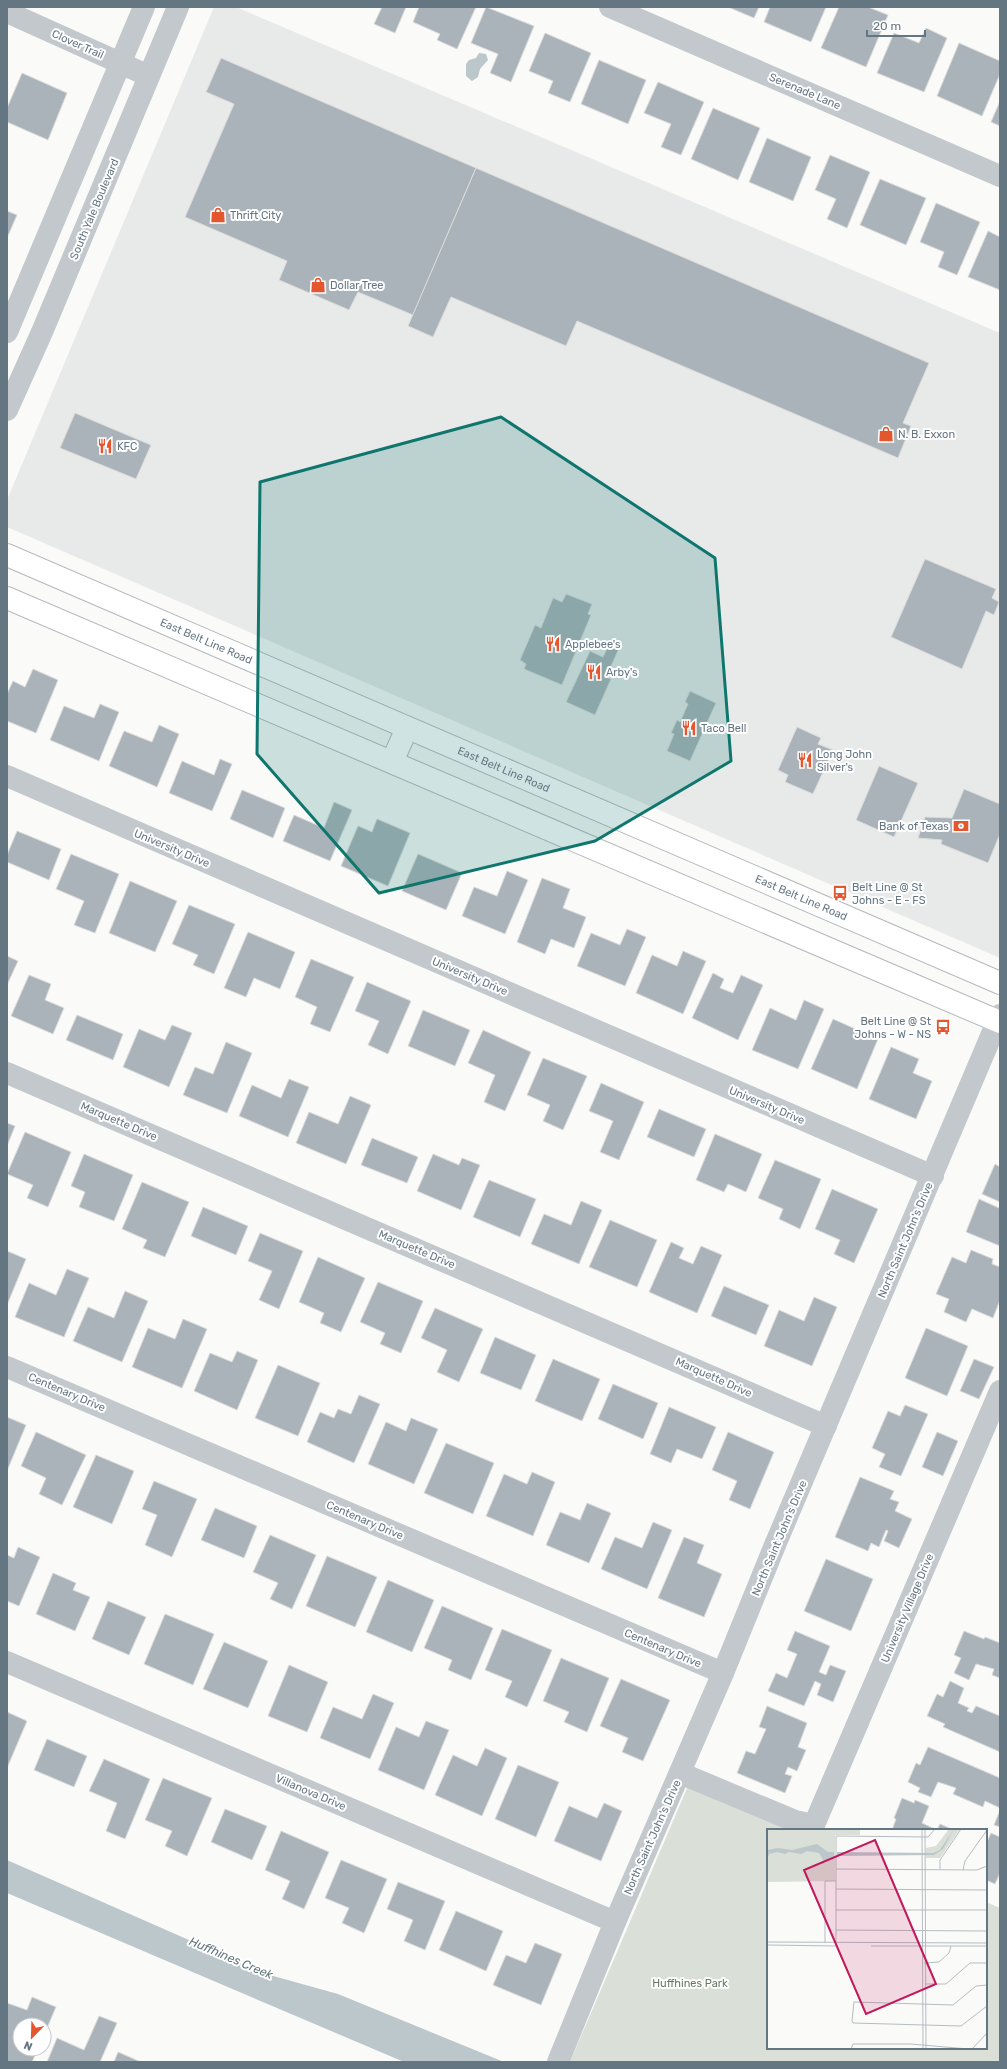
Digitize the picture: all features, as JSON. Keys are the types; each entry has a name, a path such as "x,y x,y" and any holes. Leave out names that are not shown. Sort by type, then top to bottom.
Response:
{"main road":[{"name":"East Belt Line Road","path":"7,555 1000,983"},
{"path":"7,598 999,1019"},
{"path":"392,762 407,728"}],"street":[{"path":"42,332 9,323 144,7"},
{"name":"South Yale Boulevard","path":"7,410 42,332 178,7"},
{"name":"Serenade Lane","path":"610,7 1000,176"},
{"name":"Clover Trail","path":"7,12 149,76"},
{"name":"University Drive","path":"7,776 933,1176"},
{"name":"North Saint John's Drive","path":"558,2062 615,1922 723,1673 999,1019"},
{"name":"Marquette Drive","path":"7,1073 826,1426"},
{"name":"Centenary Drive","path":"7,1367 723,1673"},
{"name":"University Village Drive","path":"680,1773 796,1821 814,1825 1000,1391"},
{"name":"Villanova Drive","path":"7,1662 615,1922"}],"highlighted area":[{"path":"501,417 715,558 731,761 595,841 379,893 257,754 260,482"}],"shaded area":[{"path":"214,7 236,7 1000,333 1000,958 7,527 7,500"},
{"path":"479,53 486,54 488,60 480,69 478,77 472,81 466,76 466,64 469,60 476,58"},
{"path":"7,1860 266,1974 338,1994 504,2062 404,2062 7,1893"}],"green space":[{"name":"Huffhines Park","path":"691,1779 811,1829 767,1829 767,2049 987,2049 987,1902 1000,1908 1000,2062 570,2062"}],"building":[{"path":"382,7 406,7 395,33 374,24"},
{"path":"419,7 476,7 457,49 437,40 440,34 413,22"},
{"path":"486,7 534,26 511,82 490,73 498,54 471,43"},
{"path":"728,7 759,7 754,18"},
{"path":"770,7 826,7 811,42 764,22"},
{"path":"839,7 868,7 888,15 866,67 821,48"},
{"path":"926,28 947,38 924,92 877,73 894,33 919,43"},
{"path":"545,33 591,53 570,102 548,93 553,81 529,71"},
{"path":"959,43 1000,61 1000,74 982,116 937,96"},
{"path":"221,58 476,168 413,315 358,292 349,310 279,280 287,261 185,217 234,104 206,92"},
{"path":"599,60 646,80 628,124 581,104"},
{"path":"22,73 67,93 48,140 7,122 7,108"},
{"path":"658,82 704,102 681,155 661,147 671,124 644,113"},
{"path":"1000,101 1000,126 991,122"},
{"path":"713,108 760,128 738,180 691,159"},
{"path":"767,138 811,157 793,201 749,182"},
{"path":"830,155 870,172 847,228 827,219 836,199 815,190"},
{"path":"476,168 929,363 903,423 911,426 898,458 577,321 566,346 451,297 433,337 408,326"},
{"path":"880,179 926,198 906,245 860,225"},
{"path":"936,203 980,222 957,275 938,267 944,252 920,242"},
{"path":"7,211 17,215 7,238"},
{"path":"988,231 1000,237 1000,290 968,277"},
{"name":"KFC","path":"75,413 151,445 136,479 60,448"},
{"path":"925,559 996,589 992,598 999,602 994,615 986,611 962,669 891,637"},
{"name":"Applebee's","path":"566,594 592,604 588,614 591,615 562,685 524,669 526,664 520,660 535,625 541,628 553,598 562,602"},
{"name":"Arby's","path":"612,638 622,642 606,677 611,679 595,715 566,702 590,651 603,657"},
{"path":"33,669 58,680 36,733 7,721 7,694 13,681 25,687"},
{"name":"Taco Bell","path":"690,691 716,703 690,761 667,751 674,734 671,733 677,720 680,722 688,704 685,702"},
{"path":"100,704 119,712 99,761 50,740 64,706 94,718"},
{"path":"159,725 179,734 157,787 109,766 124,731 152,742"},
{"name":"Long John Silver's","path":"797,727 821,738 818,744 833,750 813,794 785,782 788,775 778,770"},
{"path":"220,759 232,764 212,811 169,793 182,761 214,775"},
{"path":"879,766 918,783 894,837 856,820"},
{"name":"Bank of Texas","path":"964,789 1000,804 1000,834 988,863 941,844 942,840 918,838 925,817 952,818"},
{"path":"242,790 285,808 273,838 230,819"},
{"path":"334,802 352,810 330,861 283,841 294,815 324,828"},
{"path":"377,819 410,833 388,886 341,866 358,826 372,832"},
{"path":"17,831 61,849 49,880 7,862 7,855"},
{"path":"71,854 119,874 95,933 74,925 84,901 56,889"},
{"path":"418,854 462,873 446,910 402,891"},
{"path":"507,871 528,880 505,934 462,916 474,887 497,896"},
{"path":"542,878 570,889 563,908 586,917 574,948 551,939 545,954 517,942"},
{"path":"130,881 177,901 155,952 109,933"},
{"path":"189,905 235,924 214,974 193,965 198,955 172,944"},
{"path":"627,929 646,937 625,986 577,966 591,933 620,945"},
{"path":"248,932 295,952 280,989 254,978 246,997 224,988"},
{"path":"683,951 706,961 683,1014 636,993 652,955 677,966"},
{"path":"7,956 18,961 7,985"},
{"path":"311,959 354,977 330,1032 310,1024 317,1007 295,997"},
{"path":"713,973 724,979 720,988 733,993 741,975 763,985 738,1040 692,1018"},
{"path":"29,975 51,984 45,1000 64,1008 53,1034 11,1016"},
{"path":"367,982 411,1001 388,1054 368,1045 379,1021 355,1011"},
{"path":"804,1000 824,1009 798,1069 752,1050 770,1008 796,1020"},
{"path":"423,1010 470,1030 455,1066 408,1046"},
{"path":"77,1015 123,1034 113,1060 66,1040"},
{"path":"833,1019 878,1039 857,1089 811,1069"},
{"path":"172,1025 192,1033 169,1087 123,1067 139,1029 165,1040"},
{"path":"483,1030 531,1052 505,1111 484,1102 495,1075 468,1063"},
{"path":"226,1042 252,1053 227,1113 183,1095 195,1067 213,1074"},
{"path":"891,1047 919,1059 913,1073 932,1081 916,1119 869,1099"},
{"path":"543,1058 587,1076 563,1130 543,1121 550,1105 527,1095"},
{"path":"289,1079 309,1087 288,1137 239,1116 252,1085 281,1098"},
{"path":"601,1083 644,1102 619,1160 600,1152 613,1121 589,1111"},
{"path":"350,1096 371,1105 346,1164 296,1143 309,1112 338,1124"},
{"path":"659,1109 706,1129 694,1157 647,1137"},
{"path":"7,1123 15,1126 7,1146"},
{"path":"25,1132 71,1152 48,1207 27,1198 33,1185 7,1174"},
{"path":"715,1134 762,1154 746,1192 728,1184 724,1192 696,1180"},
{"path":"372,1138 418,1157 407,1183 361,1165"},
{"path":"84,1154 133,1175 114,1221 79,1207 85,1192 71,1186"},
{"path":"433,1154 459,1165 462,1158 480,1165 461,1210 417,1191"},
{"path":"775,1160 821,1179 800,1229 779,1219 783,1209 758,1198"},
{"path":"995,1164 1000,1167 1000,1202 982,1194"},
{"path":"489,1180 536,1199 520,1237 473,1217"},
{"path":"142,1182 189,1202 165,1257 143,1248 147,1240 122,1229"},
{"path":"832,1189 878,1209 854,1263 834,1254 840,1240 815,1229"},
{"path":"979,1199 999,1208 1000,1206 1000,1246 966,1232"},
{"path":"581,1201 602,1210 579,1264 531,1244 544,1214 571,1225"},
{"path":"203,1207 248,1226 236,1255 191,1236"},
{"path":"610,1220 657,1240 637,1287 589,1267"},
{"path":"260,1233 303,1251 279,1309 259,1300 272,1271 248,1261"},
{"path":"671,1242 684,1248 679,1258 693,1264 701,1246 722,1255 697,1313 649,1292"},
{"path":"971,1250 993,1259 992,1264 1000,1267 1000,1300 993,1318 972,1309 966,1322 944,1312 949,1299 936,1294 952,1257 966,1263"},
{"path":"7,1251 26,1259 7,1305"},
{"path":"318,1257 365,1278 341,1332 320,1323 324,1313 299,1302"},
{"path":"67,1269 89,1278 64,1337 15,1317 29,1283 56,1295"},
{"path":"378,1282 423,1301 401,1353 380,1344 385,1333 360,1322"},
{"path":"724,1286 769,1305 756,1335 711,1316"},
{"path":"125,1291 148,1301 122,1362 73,1341 88,1307 114,1318"},
{"path":"814,1297 837,1307 812,1366 764,1346 779,1310 804,1321"},
{"path":"435,1308 483,1329 459,1382 437,1372 447,1350 421,1338"},
{"path":"183,1319 207,1329 182,1388 132,1367 148,1328 175,1339"},
{"path":"926,1328 968,1346 947,1396 905,1378"},
{"path":"495,1337 536,1355 521,1390 480,1373"},
{"path":"237,1351 258,1360 237,1410 194,1391 210,1353 232,1362"},
{"path":"553,1359 600,1379 582,1421 535,1401"},
{"path":"974,1359 994,1367 979,1399 960,1391"},
{"path":"278,1365 320,1383 298,1436 255,1418"},
{"path":"613,1384 658,1403 643,1439 598,1419"},
{"path":"359,1395 380,1404 354,1463 307,1442 320,1412 334,1418 338,1409 351,1414"},
{"path":"905,1405 928,1414 901,1476 879,1467 885,1454 872,1448 888,1411 900,1416"},
{"path":"669,1407 716,1427 702,1459 677,1449 671,1463 650,1454"},
{"path":"7,1417 26,1425 7,1471"},
{"path":"411,1418 438,1429 414,1484 368,1464 386,1422 406,1431"},
{"path":"36,1432 86,1455 62,1505 39,1494 46,1478 21,1466"},
{"path":"728,1432 774,1452 750,1509 729,1500 737,1481 712,1470"},
{"path":"937,1432 958,1441 943,1476 922,1467"},
{"path":"446,1443 494,1463 473,1514 424,1493"},
{"path":"96,1455 134,1471 112,1524 73,1507"},
{"path":"532,1472 555,1482 533,1536 486,1516 504,1474 527,1484"},
{"path":"860,1477 894,1491 890,1499 899,1502 895,1511 912,1519 899,1548 884,1541 888,1531 886,1530 879,1547 871,1543 868,1551 835,1537"},
{"path":"154,1481 197,1499 172,1557 145,1545 157,1515 142,1509"},
{"path":"587,1503 611,1513 589,1563 546,1545 560,1512 580,1520"},
{"path":"215,1508 257,1526 244,1558 201,1540"},
{"path":"653,1522 672,1530 647,1589 601,1569 615,1537 642,1548"},
{"path":"270,1535 316,1555 292,1609 270,1599 278,1583 253,1572"},
{"path":"684,1537 704,1545 697,1563 722,1574 704,1617 658,1598"},
{"path":"18,1547 40,1557 19,1606 7,1601 7,1555 14,1558"},
{"path":"327,1556 377,1577 355,1627 306,1606"},
{"path":"826,1559 873,1579 851,1631 804,1611"},
{"path":"53,1573 76,1583 73,1590 90,1597 75,1631 36,1614"},
{"path":"388,1580 434,1600 412,1652 366,1632"},
{"path":"108,1601 146,1617 129,1655 92,1639"},
{"path":"442,1606 493,1628 471,1680 448,1670 452,1660 424,1648"},
{"path":"165,1614 214,1634 193,1685 144,1664"},
{"path":"502,1629 552,1650 527,1707 505,1697 512,1681 485,1670"},
{"path":"795,1631 830,1646 819,1672 826,1675 830,1665 846,1671 833,1702 817,1695 821,1684 815,1681 804,1706 768,1691 776,1673 787,1678 797,1654 787,1650"},
{"path":"964,1631 984,1639 985,1637 1000,1643 1000,1678 992,1675 994,1669 976,1664 969,1680 954,1673 961,1658 954,1655"},
{"path":"224,1642 268,1661 248,1708 203,1689"},
{"path":"561,1658 609,1678 587,1732 564,1722 569,1712 543,1701"},
{"path":"289,1665 328,1682 307,1732 268,1716"},
{"path":"621,1679 670,1700 643,1761 622,1752 628,1738 600,1726"},
{"path":"950,1681 964,1688 958,1703 969,1708 967,1711 972,1713 976,1706 1000,1716 1000,1752 943,1727 945,1724 927,1716 937,1694 943,1697"},
{"path":"373,1694 394,1703 370,1759 320,1738 333,1707 362,1719"},
{"path":"767,1706 807,1723 798,1747 806,1750 797,1771 788,1767 785,1774 792,1776 785,1793 737,1773 746,1751 755,1754 766,1729 759,1727"},
{"path":"7,1712 27,1721 7,1768"},
{"path":"426,1721 449,1730 424,1790 378,1770 396,1727 419,1737"},
{"path":"47,1739 87,1756 74,1787 34,1770"},
{"path":"928,1747 1000,1778 1000,1808 985,1801 983,1807 953,1794 956,1788 938,1782 931,1797 918,1792 920,1788 908,1782 916,1763 920,1765"},
{"path":"485,1748 507,1758 482,1816 435,1795 453,1755 477,1766"},
{"path":"104,1759 150,1779 125,1839 106,1831 117,1803 89,1791"},
{"path":"518,1765 559,1782 536,1837 495,1819"},
{"path":"163,1778 212,1798 187,1856 165,1846 172,1831 145,1820"},
{"path":"902,1798 914,1803 915,1800 929,1806 922,1823 935,1829 892,1829 896,1819 894,1818"},
{"path":"604,1803 622,1811 601,1861 554,1841 569,1806 597,1818"},
{"path":"225,1809 267,1826 252,1860 211,1842"},
{"path":"1000,1810 1000,1827 994,1825"},
{"path":"940,1824 952,1829 938,1829"},
{"path":"281,1831 329,1852 304,1909 282,1899 290,1881 265,1870"},
{"path":"991,1833 1000,1837 1000,1873 995,1884 987,1880 987,1842"},
{"path":"341,1860 387,1879 364,1933 342,1923 349,1908 325,1898"},
{"path":"398,1882 445,1901 425,1950 404,1941 413,1920 387,1909"},
{"path":"456,1911 503,1931 486,1971 439,1950"},
{"path":"535,1943 562,1954 541,2005 493,1985 506,1955 526,1963"},
{"path":"32,1997 56,2007 52,2017 12,2017 12,2057 34,2057 32,2062 7,2062 7,2003 27,2010"},
{"path":"99,2016 117,2023 100,2062 47,2062 49,2057 52,2057 52,2050 57,2038 84,2050"},
{"path":"118,2052 141,2062 114,2062"}],"place":[{"name":"Thrift City","path":"218,215"},
{"name":"Dollar Tree","path":"318,285"},
{"name":"N. B. Exxon","path":"886,434"},
{"name":"KFC","path":"105,446"},
{"name":"Applebee's","path":"553,644"},
{"name":"Arby's","path":"594,672"},
{"name":"Taco Bell","path":"689,728"},
{"name":"Long John Silver's","path":"805,760"},
{"name":"Bank of Texas","path":"961,826"},
{"name":"Belt Line @ St Johns - E - FS","path":"840,893"},
{"name":"Belt Line @ St Johns - W - NS","path":"943,1027"}],"water label":[{"name":"Huffhines Creek","path":"231,1958"}]}
